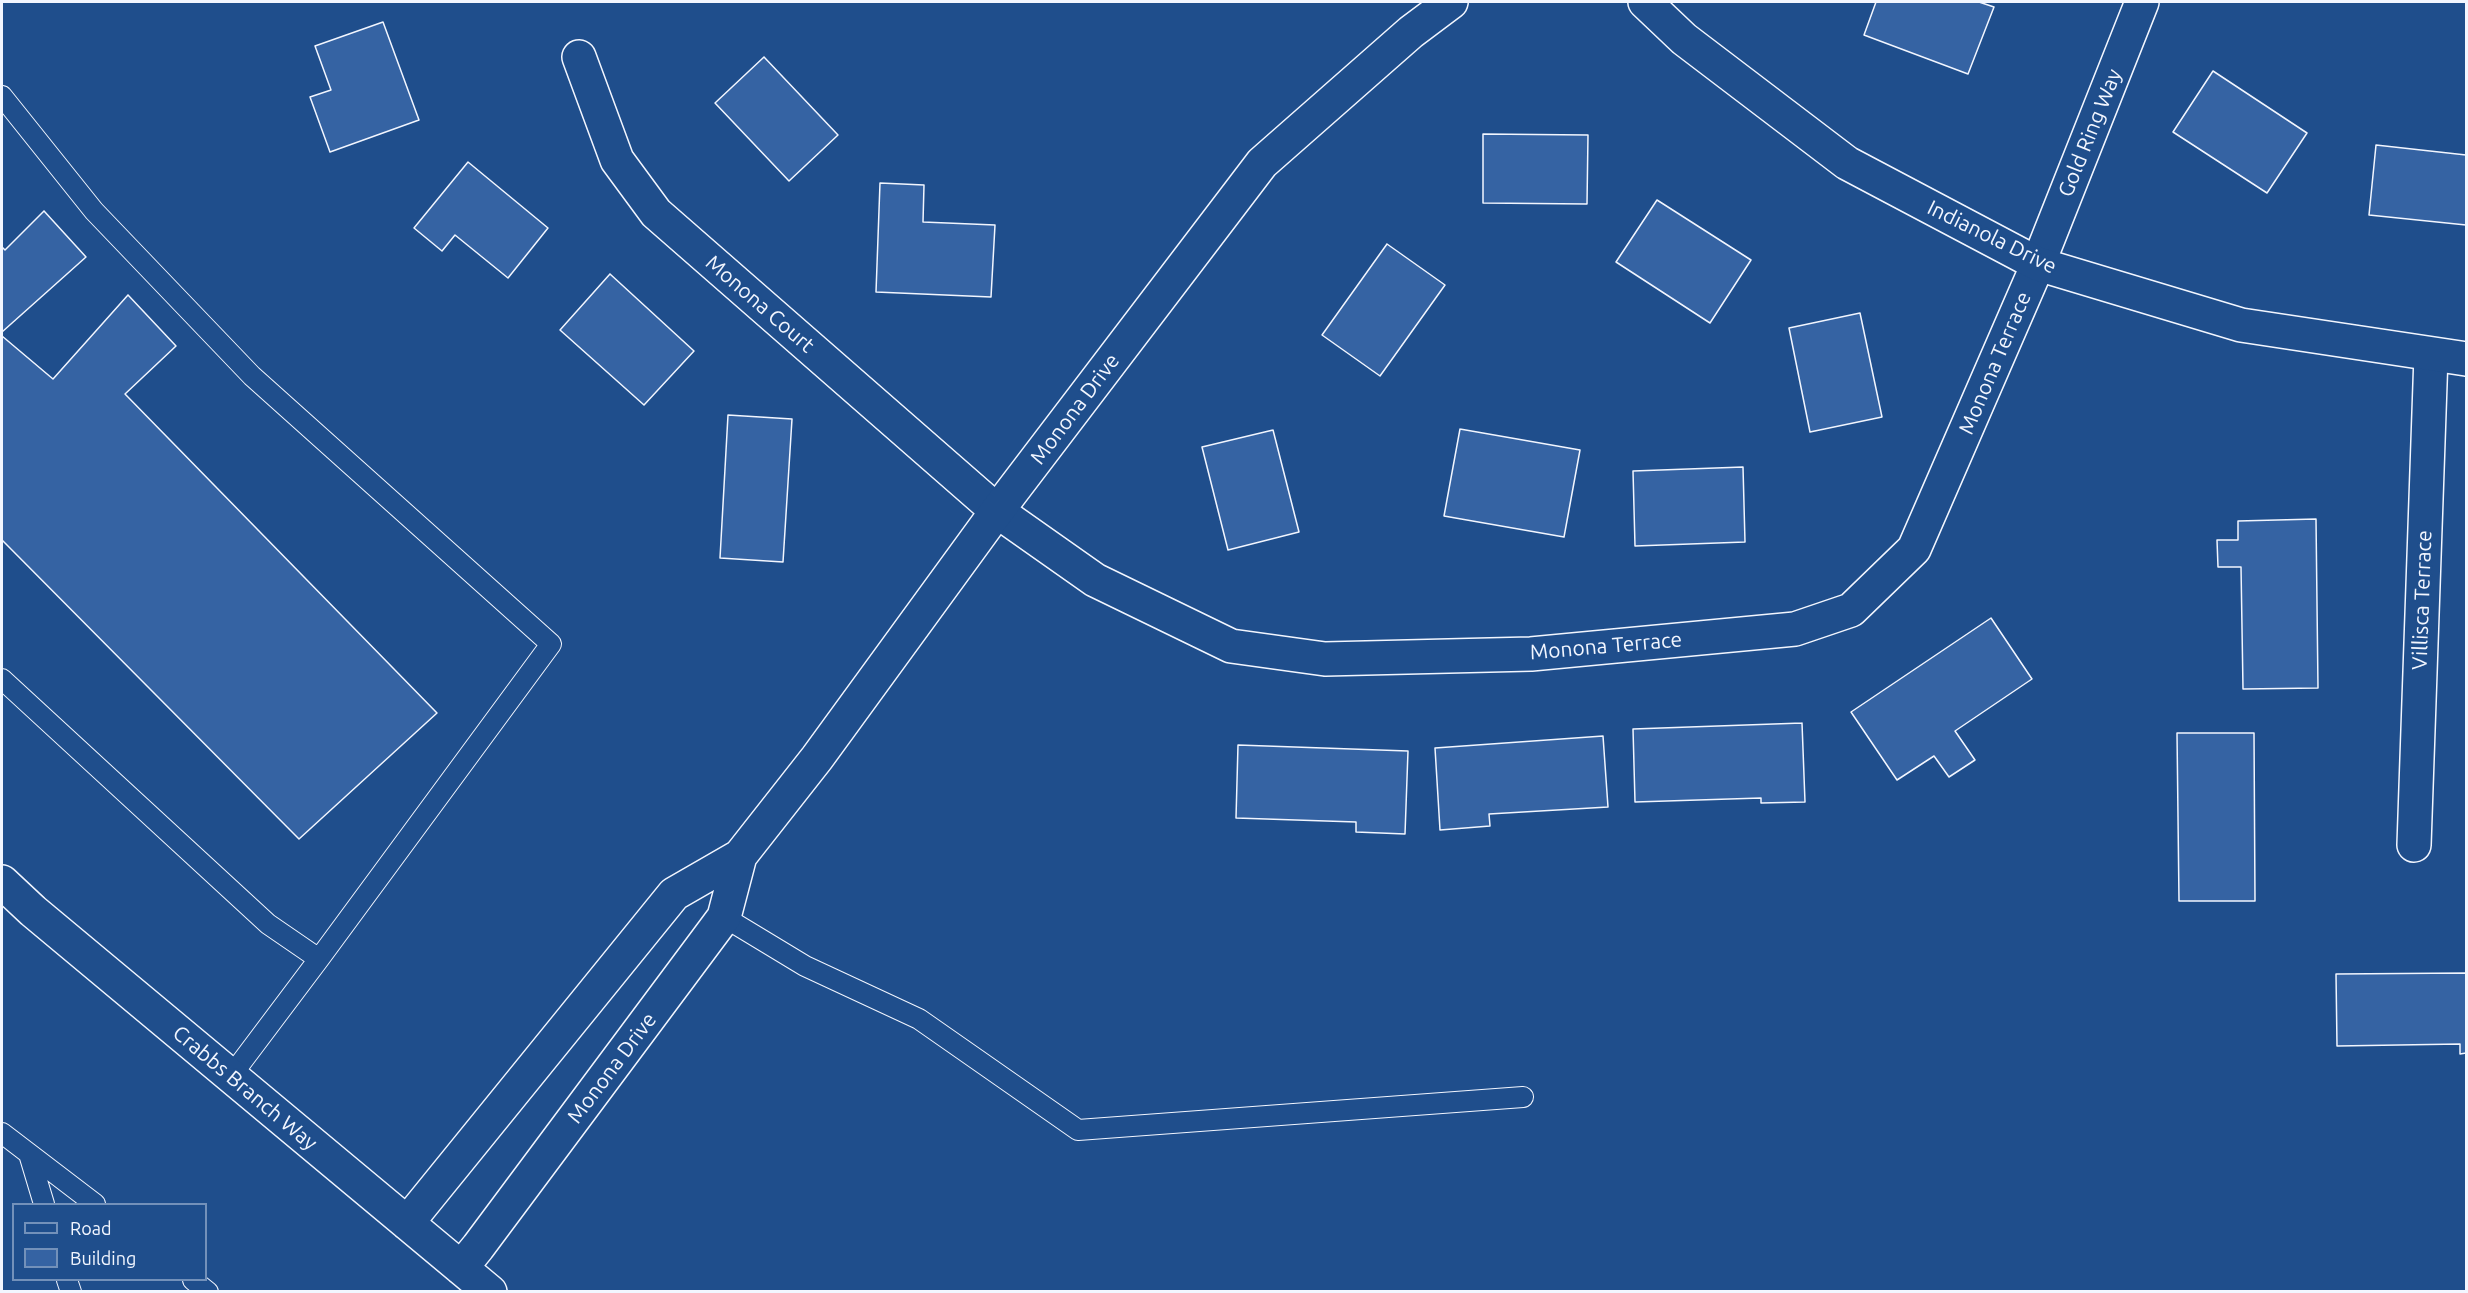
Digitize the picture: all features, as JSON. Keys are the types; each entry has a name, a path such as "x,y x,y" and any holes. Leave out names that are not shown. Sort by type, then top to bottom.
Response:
{"street":[{"name":"Monona Drive","path":"407,1223 674,894 740,856 817,758 997,511 1262,163 1411,32 1451,2"},
{"name":"Indianola Drive","path":"1645,2 1684,39 1847,163 2038,264 2241,326 2466,359"},
{"name":"Gold Ring Way","path":"2038,264 2142,2"},
{"name":"Monona Court","path":"579,57 617,160 656,213 997,511"},
{"name":"Monona Terrace","path":"997,511 1095,580 1231,646 1325,659 1531,654 1795,629 1851,610 1914,549 2038,264"},
{"name":"Villisca Terrace","path":"2414,845 2431,355"},
{"name":"Monona Drive","path":"461,1268 724,917 740,856"},
{"name":"Crabbs Branch Way","path":"2,882 33,911 490,1292"}],"lane":[{"path":"2,96 94,211 252,376 551,644 231,1076"},
{"path":"2,679 268,924 319,959"},
{"path":"724,917 805,966 919,1019 1078,1130 1523,1097"},
{"path":"2,1133 94,1203"},
{"path":"29,1154 44,1203"},
{"path":"193,1281 208,1292"}],"building":[{"path":"1876,2 1979,2 1994,7 1968,74 1864,35"},
{"path":"383,22 419,120 330,152 310,97 331,90 315,46"},
{"path":"764,57 838,135 789,181 715,103"},
{"path":"2213,71 2307,133 2267,193 2173,132"},
{"path":"1483,134 1588,135 1587,204 1483,203"},
{"path":"2376,145 2466,155 2466,225 2369,215"},
{"path":"468,162 548,228 508,278 455,235 442,251 414,228"},
{"path":"880,183 924,185 923,222 995,225 991,297 876,292"},
{"path":"1657,200 1751,260 1710,323 1616,262"},
{"path":"44,211 86,257 2,332 2,247 5,250"},
{"path":"1387,244 1445,285 1380,376 1322,335"},
{"path":"610,274 694,351 644,405 560,330"},
{"path":"128,295 176,346 125,394 437,713 299,839 2,540 2,336 53,379"},
{"path":"1860,313 1882,417 1810,432 1789,328"},
{"path":"728,415 792,419 783,562 720,558"},
{"path":"1460,429 1580,450 1564,537 1444,516"},
{"path":"1273,430 1299,532 1228,550 1202,447"},
{"path":"1743,467 1745,542 1635,546 1633,471"},
{"path":"2316,519 2318,688 2243,689 2241,567 2218,567 2217,540 2238,540 2238,521"},
{"path":"1991,618 2032,679 1955,731 1975,760 1949,777 1934,756 1897,780 1851,712"},
{"path":"1802,723 1805,802 1761,803 1761,798 1635,802 1633,729"},
{"path":"2177,733 2254,733 2255,901 2179,901"},
{"path":"1603,736 1608,807 1489,814 1490,826 1440,830 1435,748"},
{"path":"1238,745 1408,751 1405,834 1356,832 1356,822 1236,818"},
{"path":"2466,973 2466,1053 2460,1054 2460,1044 2337,1046 2336,974"}]}
